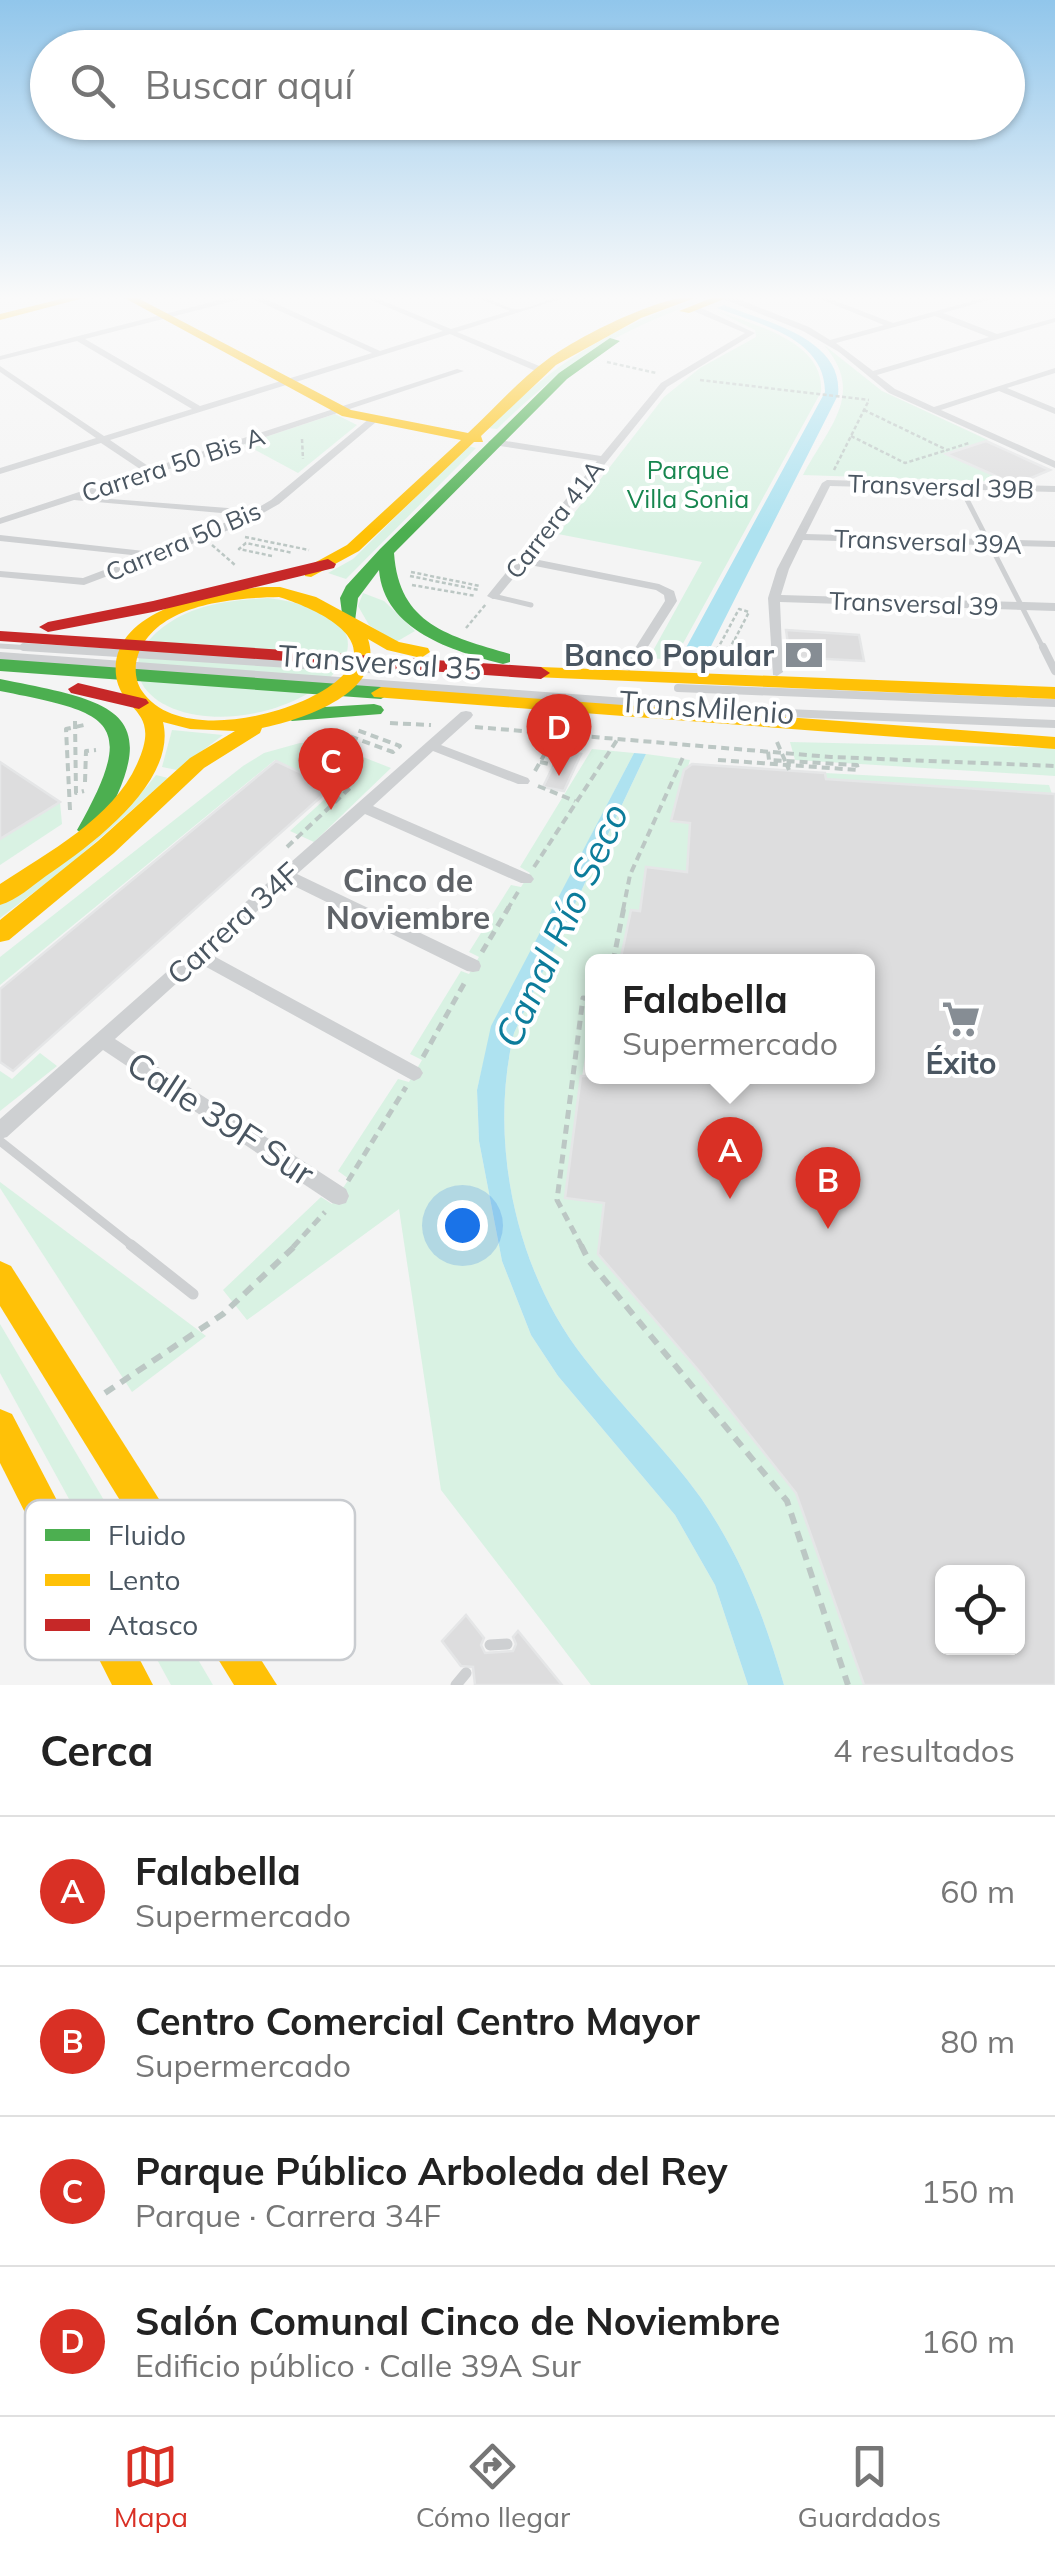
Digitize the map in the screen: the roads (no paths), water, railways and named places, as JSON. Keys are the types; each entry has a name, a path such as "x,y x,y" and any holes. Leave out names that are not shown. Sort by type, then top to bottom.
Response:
{"main road":[{"path":"272,374 340,410 372,420 493,442"},
{"path":"30,628 122,615 352,548 537,374"},
{"path":"506,659 454,642 400,610 385,588 382,570 493,442 570,374"},
{"path":"0,626 108,631 235,594 320,557"},
{"path":"0,933 106,847 212,752 340,689 355,672 362,656 362,640 352,621 349,598 356,586 391,560"},
{"path":"235,594 301,595 336,608 379,640 403,648 506,659 777,672 983,690"},
{"path":"0,896 79,827 137,786 154,759 157,724 128,690 123,675 124,660 132,644 163,618"},
{"name":"Transversal 35","path":"0,636 741,687 1055,693"},
{"name":"Transversal 35","path":"0,665 748,717 989,741 1055,743"},
{"path":"0,684 94,692 204,726 354,709 460,721 810,740 989,741"},
{"path":"0,684 90,705 116,724 124,737 126,758 118,784 79,827"},
{"path":"0,1277 140,1500"},
{"path":"0,1426 38,1500"},
{"path":"120,1660 133,1685"},
{"path":"240,1660 256,1685"}],"street":[{"path":"8,374 150,472"},
{"path":"138,374 200,410"},
{"path":"0,472 315,374"},
{"name":"Carrera 50 Bis A","path":"0,520 452,374"},
{"name":"Carrera 41A","path":"492,596 600,459 678,374"},
{"path":"871,374 892,391 1055,465"},
{"path":"932,410 1044,374"},
{"path":"999,388 1055,411"},
{"name":"Carrera 50 Bis","path":"0,574 84,582 216,531 257,514 372,420"},
{"path":"493,442 600,459"},
{"name":"Transversal 39B","path":"800,537 827,482 1055,489"},
{"path":"69,498 257,514"},
{"path":"777,672 774,598 800,537"},
{"name":"Transversal 39A","path":"800,537 1055,544"},
{"path":"0,538 156,554"},
{"path":"521,560 658,587 670,593 672,601 629,667"},
{"name":"Transversal 39","path":"774,598 1055,607"},
{"name":"Carrera 34F","path":"0,1131 460,721"},
{"path":"432,746 526,782"},
{"path":"363,807 526,880"},
{"path":"287,876 474,966"},
{"path":"198,955 414,1072"},
{"name":"Calle 39F Sur","path":"102,1040 339,1196"}],"lane":[{"path":"960,486 1055,671"},
{"path":"492,596 531,605"},
{"name":"TransMilenio","path":"0,646 1055,703"},
{"name":"TransMilenio","path":"0,656 748,717 1055,724"},
{"path":"0,1141 193,1294"},
{"path":"490,1645 507,1644"},
{"path":"456,1685 466,1672"}],"water":[{"path":"822,374 836,374 838,395 704,660 681,657 825,392"},
{"name":"Canal Río Seco","path":"634,753 646,754 514,1033 504,1117 513,1203 540,1285 560,1323 598,1376 701,1498 728,1542 760,1612 784,1685 748,1685 715,1585 675,1515 558,1376 531,1335 502,1261 479,1141 477,1090 491,1026"}],"place":[{"name":"Banco Popular","path":"804,655"},
{"name":"Salón Comunal Cinco de Noviembre","path":"559,776"},
{"name":"Parque Público Arboleda del Rey","path":"331,810"},
{"name":"Éxito","path":"961,1019"},
{"name":"Falabella","path":"730,1199"},
{"name":"Centro Comercial Centro Mayor","path":"828,1229"}],"district":[{"name":"Cinco de Noviembre","path":"408,898"}],"park label":[{"name":"Parque Villa Sonia","path":"688,484"}]}
